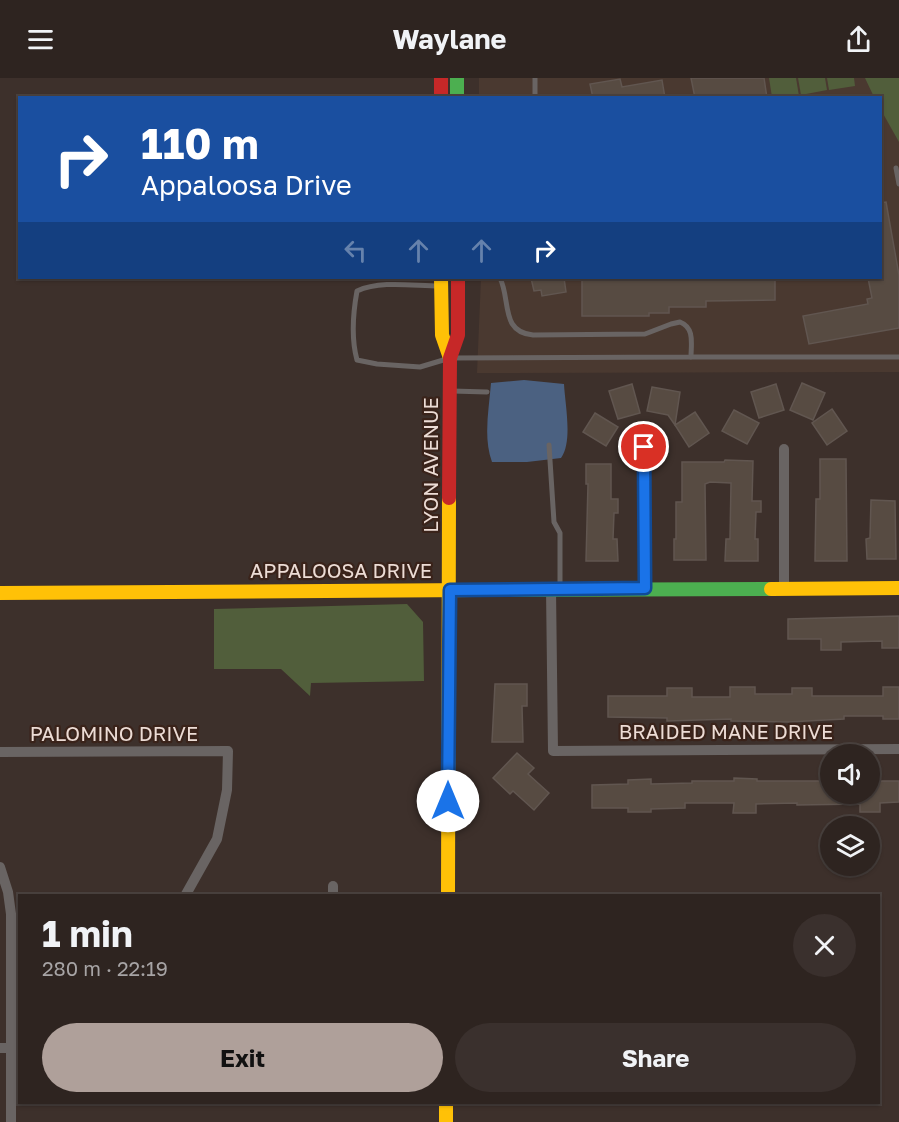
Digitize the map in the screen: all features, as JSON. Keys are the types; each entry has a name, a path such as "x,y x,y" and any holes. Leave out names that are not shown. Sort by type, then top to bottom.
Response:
{"street":[{"path":"441,78 441,96"},
{"path":"457,78 457,96"},
{"name":"LYON AVENUE","path":"448,894 450,358 458,334 458,279"},
{"name":"LYON AVENUE","path":"441,282 442,335 450,358"},
{"path":"644,447 645,588"},
{"path":"783,449 783,588"},
{"name":"APPALOOSA DRIVE","path":"0,594 899,588"},
{"name":"BRAIDED MANE DRIVE","path":"555,589 553,751 899,749"},
{"name":"PALOMINO DRIVE","path":"0,752 228,751 227,790 217,839 186,894"},
{"path":"0,867 8,892 10,914 11,1122"},
{"path":"446,1104 446,1122"}],"lane":[{"path":"534,78 534,96"},
{"path":"896,168 899,184"},
{"path":"500,279 510,321 514,328 522,333 533,335 645,334 681,322 686,324 691,335 691,357"},
{"path":"441,282 365,287 357,291 354,307 354,348 357,360 420,367 450,358 899,357"},
{"path":"450,391 487,392"},
{"path":"549,445 554,522 560,533 555,589"}],"shaded area":[{"path":"479,78 899,78 899,372 477,373 481,279 882,279 882,96 479,96"}],"green space":[{"path":"769,78 796,78 799,96 772,96"},
{"path":"798,78 825,78 827,90 801,95"},
{"path":"827,78 854,78 855,86 829,90"},
{"path":"865,78 899,78 899,142 882,112 882,96 874,96"},
{"path":"407,604 423,622 424,681 311,683 310,696 281,669 214,669 214,609"}],"water":[{"path":"524,380 564,384 567,412 565,451 561,458 527,462 492,462 487,433 491,383"}],"building":[{"path":"691,78 764,78 767,96 695,96"},
{"path":"620,79 622,87 662,80 665,96 593,96 590,84"},
{"path":"886,202 899,275 899,328 809,344 803,316 868,304 867,299 872,298 868,279 882,279 882,203"},
{"path":"531,279 564,279 566,292 542,296 541,290 534,291"},
{"path":"582,279 775,279 775,300 706,301 706,307 669,307 669,313 649,313 649,316 582,316"},
{"path":"802,383 825,393 813,420 790,410"},
{"path":"632,384 640,413 618,419 609,391"},
{"path":"776,384 784,410 759,418 751,392"},
{"path":"652,387 680,392 675,425 668,415 647,411"},
{"path":"832,409 847,431 827,445 812,423"},
{"path":"734,410 759,423 747,444 722,431"},
{"path":"695,412 709,433 689,447 675,425"},
{"path":"595,413 618,427 606,446 583,432"},
{"path":"820,459 846,459 847,561 815,561 816,499 820,499"},
{"path":"725,460 753,461 752,501 761,501 761,512 756,512 755,539 758,539 758,561 725,561 726,539 730,539 731,483 710,482 705,484 706,560 674,560 676,502 682,502 682,462 724,462"},
{"path":"586,464 611,464 611,499 618,499 618,513 614,513 613,539 617,539 618,561 586,561 588,484 586,484"},
{"path":"871,500 895,501 896,559 867,559 866,539 870,538"},
{"path":"899,616 899,648 882,648 882,641 841,642 841,650 821,650 821,639 788,639 788,619"},
{"path":"495,684 527,684 527,706 522,706 523,742 492,742"},
{"path":"730,687 755,687 755,694 792,694 792,688 812,688 812,696 883,696 883,687 899,687 899,719 883,719 883,716 844,716 844,719 788,722 731,721 731,719 667,721 667,718 608,717 608,696 667,696 667,688 692,688 692,697 730,697"},
{"path":"517,753 534,768 528,774 549,793 534,810 513,791 510,794 493,778"},
{"path":"734,778 757,779 757,781 820,781 820,804 860,804 797,805 797,803 756,804 756,813 733,813 734,803 685,803 685,808 651,809 651,812 628,812 628,808 592,808 592,785 628,784 628,780 651,779 651,784 734,781"},
{"path":"880,781 899,781 899,802 880,803"},
{"path":"860,804 880,804 880,812 860,812"}],"traffic: fast":[{"path":"457,78 457,96"},
{"path":"473,590 771,589"}],"traffic: slow":[{"path":"441,279 442,335 450,358"},
{"path":"448,894 449,498"},
{"path":"771,589 899,588"},
{"path":"0,593 473,590"},
{"path":"446,1104 446,1122"}],"traffic: jam":[{"path":"441,78 441,96"},
{"path":"449,498 450,358 458,335 458,279"}],"route":[{"path":"448,801 450,590 645,588 644,447"}]}
